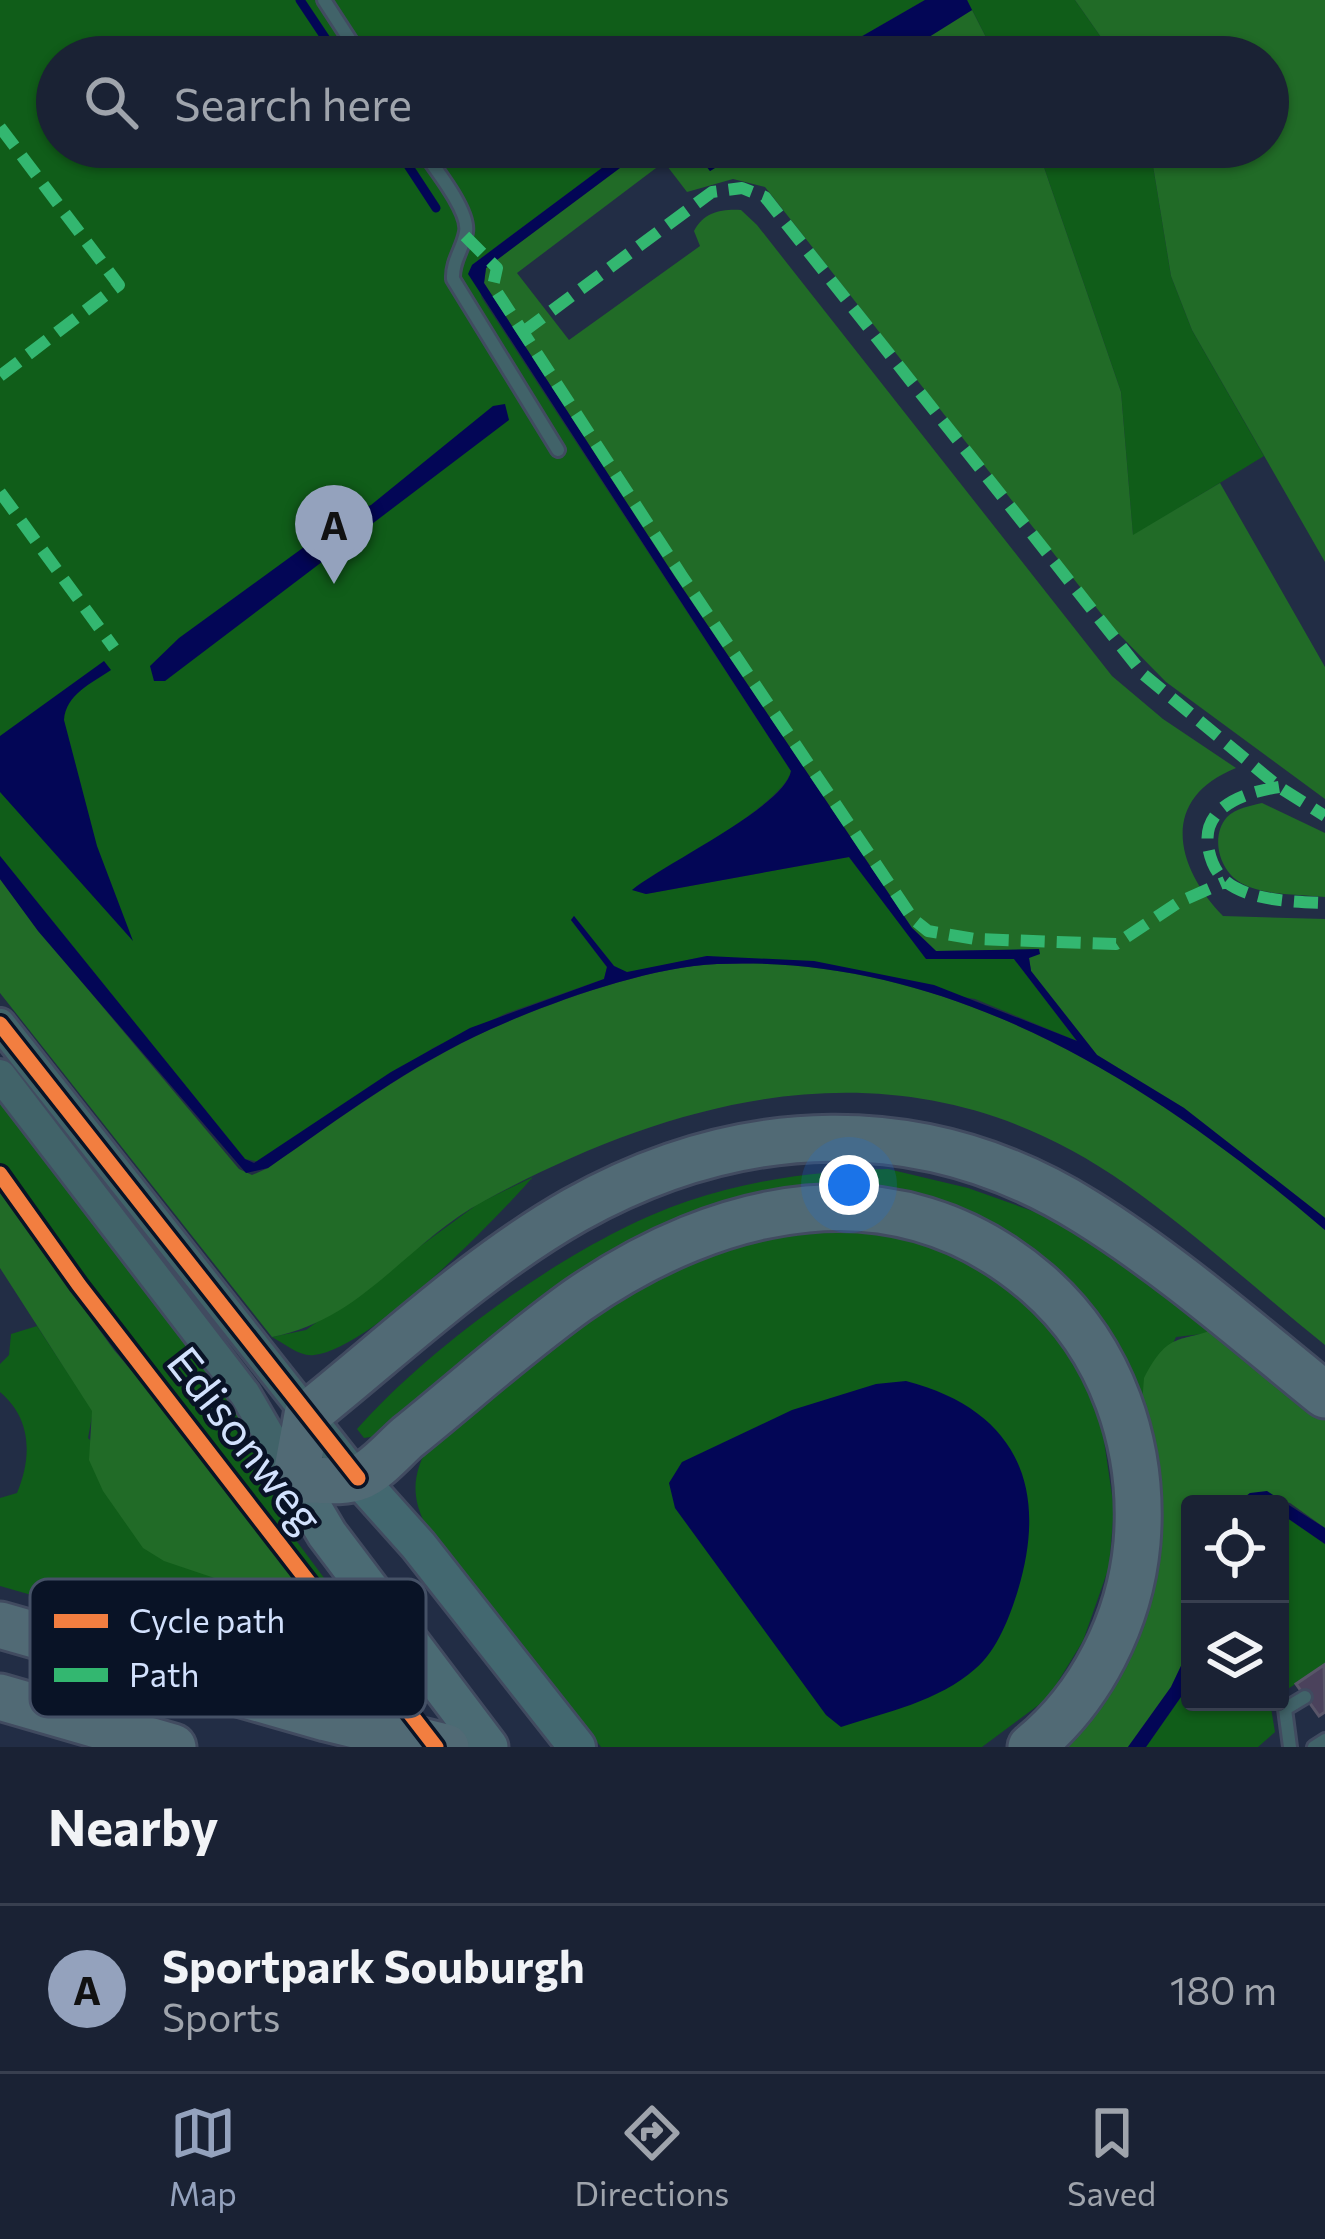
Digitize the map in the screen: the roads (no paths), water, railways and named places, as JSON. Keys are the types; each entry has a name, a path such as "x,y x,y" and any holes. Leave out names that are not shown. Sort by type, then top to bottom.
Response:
{"highway":[{"path":"1031,1747 1058,1725 1106,1654 1134,1576 1140,1502 1129,1424 1099,1357 1051,1295 1009,1259 960,1232 902,1212 841,1207 781,1210 710,1229 652,1256 578,1300 358,1478 296,1480 307,1415 498,1263 575,1210 702,1155 821,1137 909,1142 1005,1171 1056,1196 1170,1271 1325,1394"},
{"path":"0,1625 30,1634"},
{"path":"0,1696 30,1705"},
{"path":"71,1717 173,1747"},
{"path":"322,1717 446,1747"}],"main road":[{"name":"Edisonweg","path":"358,1478 418,1544 577,1747"},
{"name":"Edisonweg","path":"296,1480 327,1534 361,1579"},
{"name":"Edisonweg","path":"426,1666 488,1747"}],"street":[{"name":"Edisonweg","path":"0,1024 358,1478"},
{"name":"Edisonweg","path":"0,1075 245,1394 296,1480"}],"lane":[{"path":"324,0 348,36"},
{"path":"434,168 466,216 453,279 558,450"},
{"path":"1290,1747 1285,1709 1305,1696"},
{"path":"1314,1747 1325,1740"}],"waterway":[{"path":"300,0 324,36"},
{"path":"410,168 436,208"}],"place":[{"name":"Sportpark Souburgh","path":"334,584"}]}
